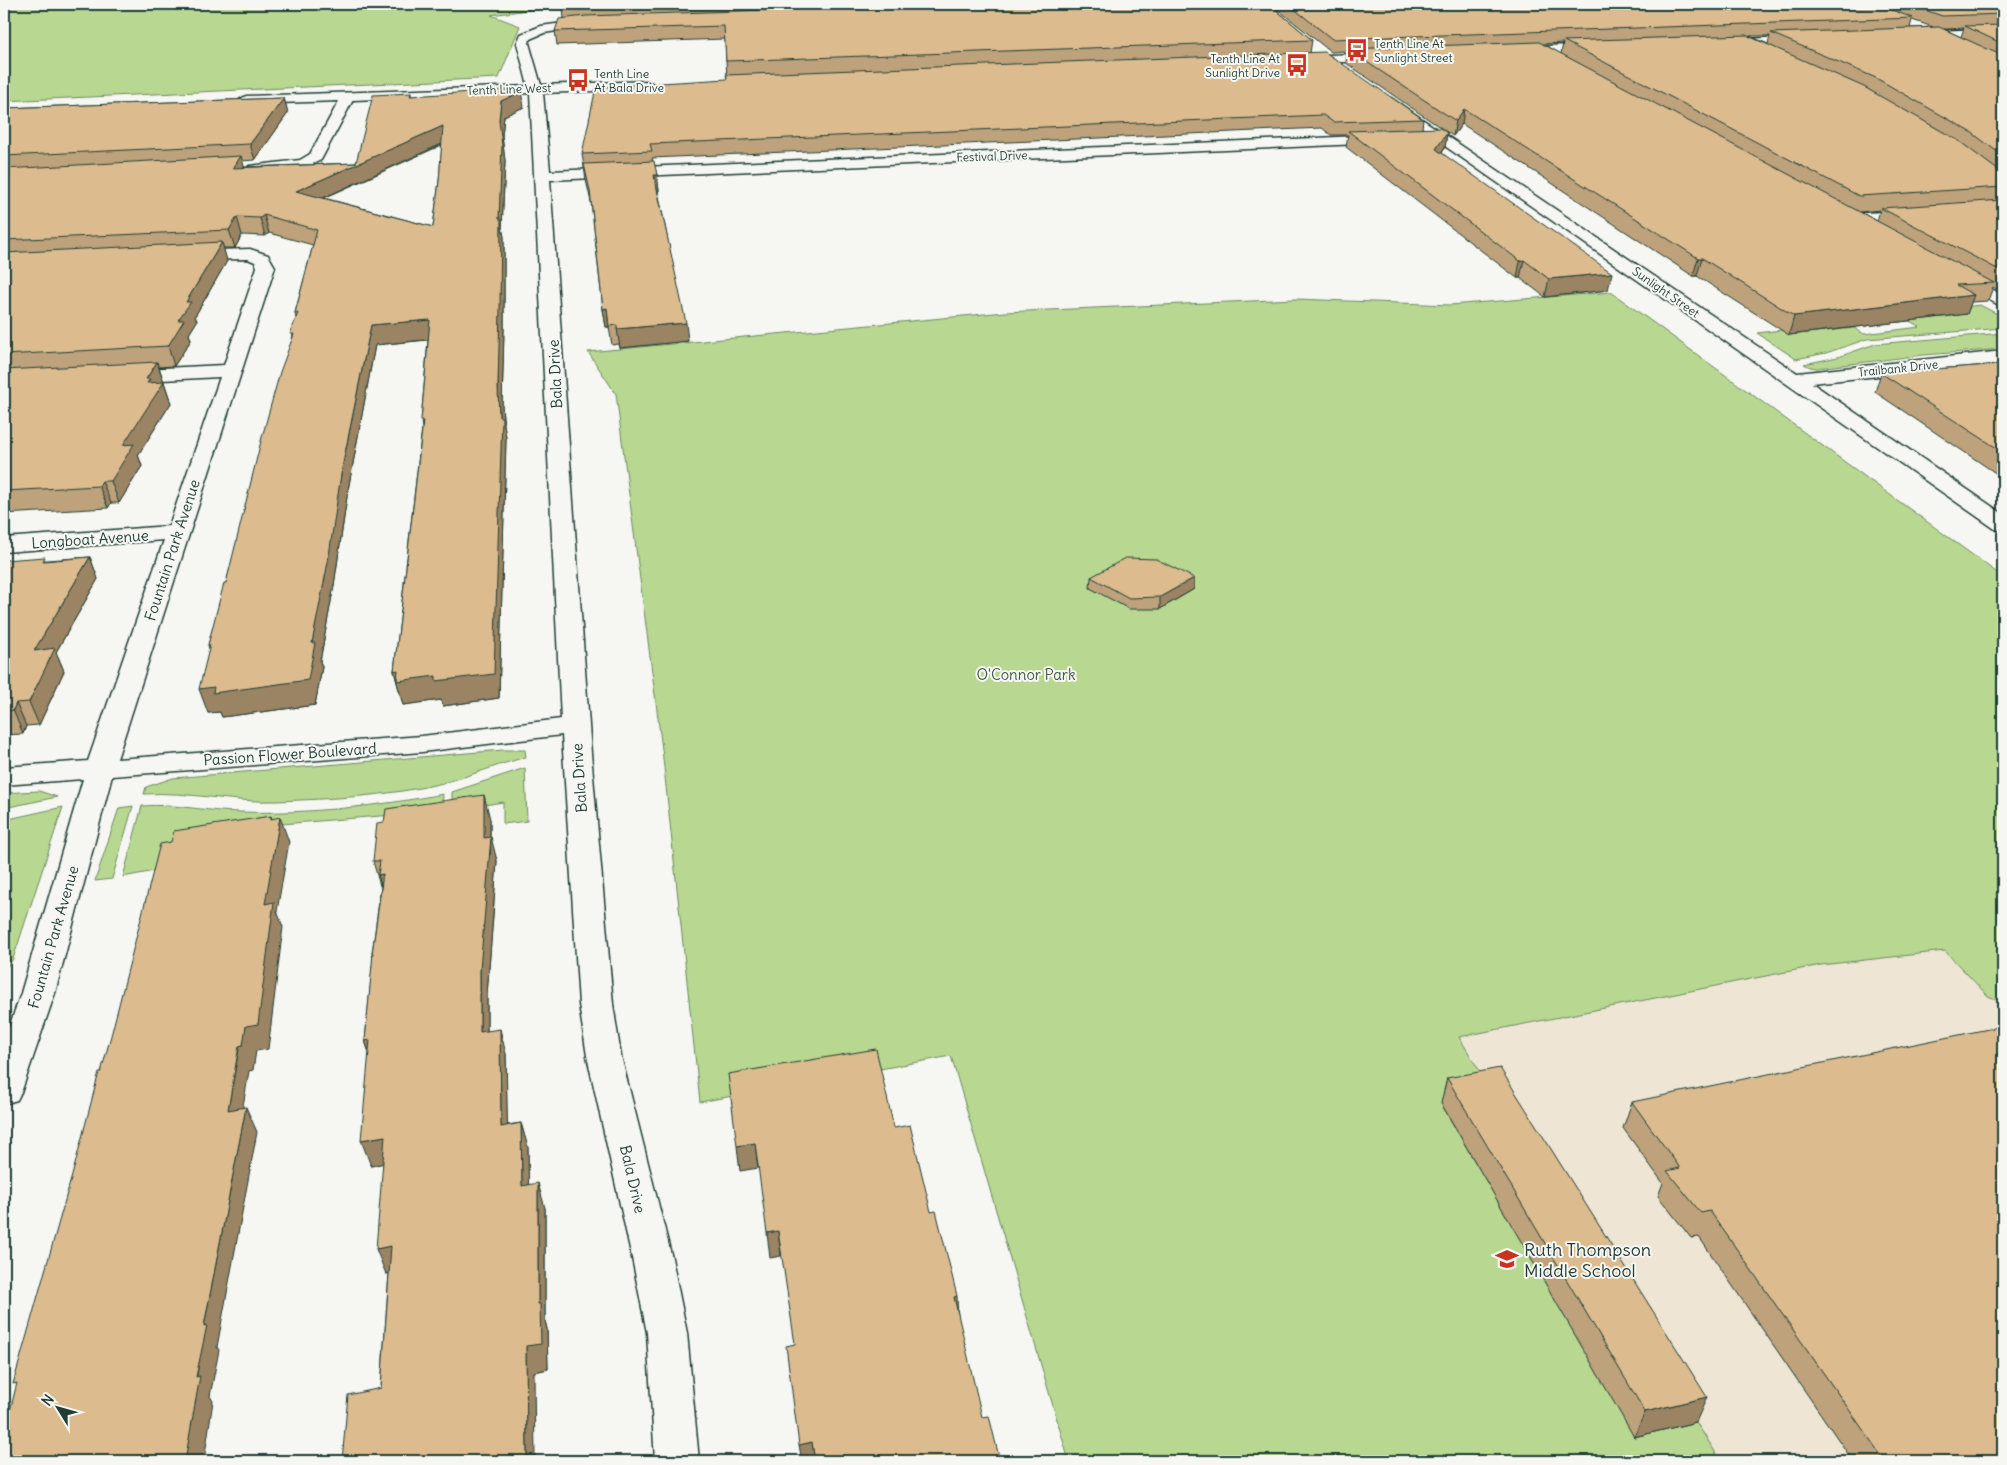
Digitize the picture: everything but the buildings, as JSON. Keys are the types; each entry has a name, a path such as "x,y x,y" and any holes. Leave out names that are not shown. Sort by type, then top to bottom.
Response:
{"street":[{"name":"Bala Drive","path":"606,23 551,28 525,37 523,44 538,99 576,725 596,1004 604,1056 652,1258 667,1333 678,1461"},
{"path":"1910,31 1938,35 2003,32"},
{"path":"1938,35 1965,48"},
{"path":"1716,44 1822,40"},
{"path":"1745,43 1772,55"},
{"path":"1311,46 1355,78"},
{"path":"1501,52 1608,48"},
{"path":"1540,50 1565,64"},
{"path":"1287,61 1393,56"},
{"name":"Tenth Line West","path":"230,100 663,84"},
{"name":"Sunlight Street","path":"1377,93 2003,524"},
{"path":"240,169 295,165 316,157 348,96"},
{"path":"1417,138 1440,136"},
{"name":"Festival Drive","path":"543,176 1398,138"},
{"path":"1833,209 1875,232"},
{"path":"1850,219 1927,215"},
{"name":"Fountain Park Avenue","path":"4,1090 38,993 100,768 266,267 262,259 250,254 172,256"},
{"path":"1944,269 2003,302"},
{"name":"Trailbank Drive","path":"1792,379 2003,357"},
{"path":"103,377 232,370"},
{"name":"Longboat Avenue","path":"4,545 177,532"},
{"name":"Passion Flower Boulevard","path":"4,776 422,744 576,725"}],"shaded area":[{"name":"Ruth Thompson Middle School","path":"2003,912 2003,1461 1069,1461 1309,990"}],"green space":[{"path":"4,4 572,4 491,15 520,26 499,78 4,101"},
{"name":"O'Connor Park","path":"1611,292 2003,577 2003,1002 1988,996 1945,951 1821,965 1459,1037 1493,1093 1441,1104 1516,1232 1696,1422 1721,1461 1069,1461 951,1056 700,1102 662,749 616,394 588,352 1005,312 1296,299 1450,305"},
{"path":"1980,305 2003,317 2003,328 1867,339 1826,353 1796,359 1757,333 1781,330 1789,335 1854,328 1864,334 1920,327 1908,320 1957,308"},
{"path":"2003,333 2003,349 1924,355 1817,368 1804,364 1838,357 1875,344"},
{"path":"503,750 525,750 526,757 443,783 381,794 260,801 177,794 144,794 146,787 173,778"},
{"path":"525,768 527,821 503,824 503,802 452,810 452,792"},
{"path":"39,791 57,797 4,808 4,793"},
{"path":"443,794 442,811 282,824 279,840 184,855 181,866 123,877 142,806 154,805 229,812 292,812 368,805"},
{"path":"133,806 112,879 95,881 119,808"},
{"path":"63,807 13,959 4,971 4,820"}],"place":[{"name":"Tenth Line At Sunlight Street","path":"1357,50"},
{"name":"Tenth Line At Sunlight Drive","path":"1297,65"},
{"name":"Tenth Line At Bala Drive","path":"578,80"},
{"name":"Ruth Thompson Middle School","path":"1507,1259"}]}
